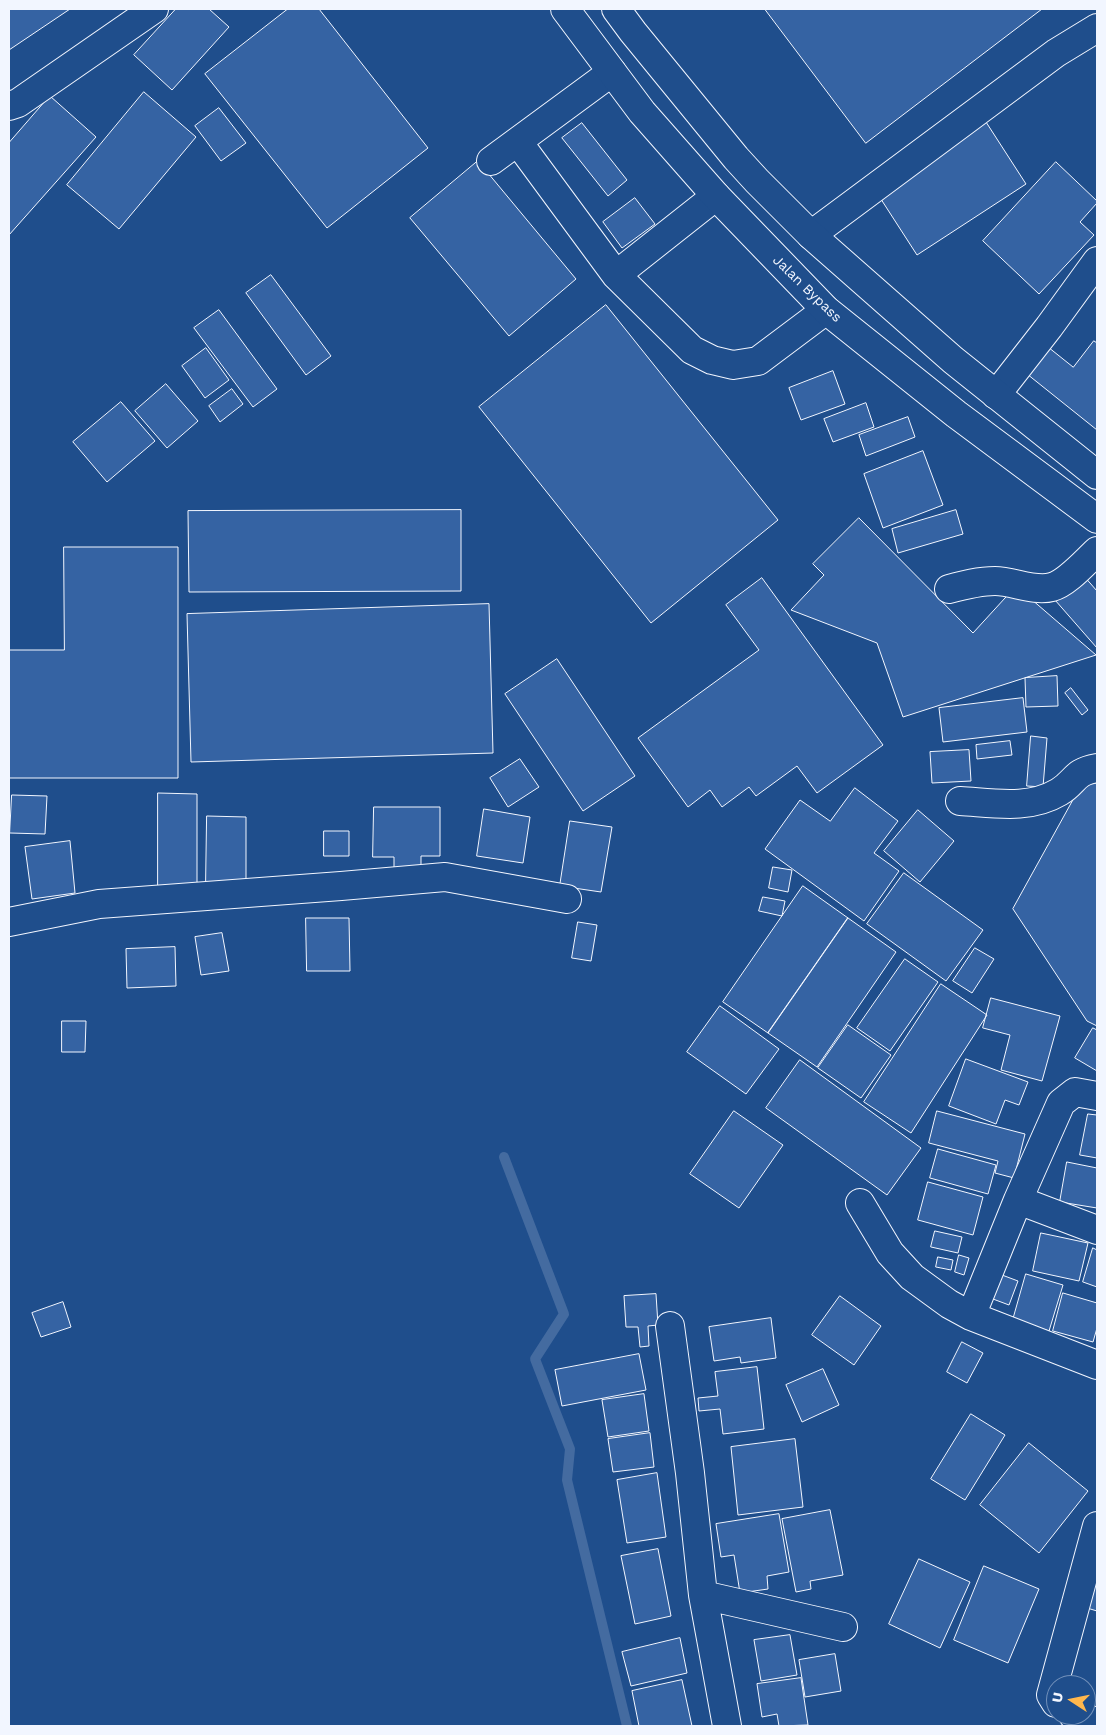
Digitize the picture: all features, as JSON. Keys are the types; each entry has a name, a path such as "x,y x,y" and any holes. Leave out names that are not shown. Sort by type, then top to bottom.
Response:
{"main road":[{"path":"9,106 18,103 154,9"},
{"name":"Jalan Bypass","path":"565,9 642,112 716,196 826,310 956,414 1097,519"},
{"path":"616,9 736,158 811,235 946,354 1097,475"},
{"path":"811,235 1056,53 1097,28"},
{"path":"490,161 612,72"},
{"path":"518,142 616,275 692,350 712,360 733,365 758,361 826,310"},
{"path":"616,275 716,196"},
{"path":"996,395 1097,261"},
{"path":"949,589 995,581 1042,588 1053,587 1070,576 1097,551"},
{"path":"960,801 1021,805 1046,799 1062,791 1083,771 1097,768"},
{"path":"9,922 99,904 446,877 566,898"},
{"path":"971,1316 1018,1200 1061,1103 1075,1092 1097,1096"},
{"path":"1018,1200 1097,1230"},
{"path":"860,1203 890,1253 912,1277 949,1304 971,1316 1097,1365"},
{"path":"670,1326 690,1473 703,1595 727,1726"},
{"path":"1056,1675 1097,1526"},
{"path":"703,1595 843,1627"}],"building":[{"path":"9,9 70,9 9,50"},
{"path":"176,9 209,9 229,27 172,90 134,55"},
{"path":"288,9 319,9 428,148 327,228 205,74"},
{"path":"765,9 1042,9 866,143"},
{"path":"144,92 196,137 119,229 67,185"},
{"path":"50,96 96,137 9,235 9,143"},
{"path":"219,108 246,143 221,161 195,126"},
{"path":"986,122 1026,184 917,255 877,193"},
{"path":"582,123 627,180 608,196 562,138"},
{"path":"478,161 576,279 509,336 410,218"},
{"path":"1056,162 1097,201 1080,222 1094,235 1039,294 983,241"},
{"path":"635,198 655,224 622,248 603,222"},
{"path":"271,275 331,356 306,375 246,293"},
{"path":"606,305 778,520 651,623 479,407"},
{"path":"219,310 277,389 253,407 194,328"},
{"path":"1094,341 1097,343 1097,430 1027,374 1048,347 1073,367"},
{"path":"206,348 229,380 205,398 182,366"},
{"path":"833,371 845,404 801,420 789,388"},
{"path":"166,384 198,421 167,448 135,411"},
{"path":"232,389 243,404 220,422 209,406"},
{"path":"121,402 155,441 107,482 73,442"},
{"path":"866,403 874,427 833,442 824,419"},
{"path":"908,417 915,437 866,456 859,435"},
{"path":"923,451 943,505 883,528 864,474"},
{"path":"461,510 461,591 189,592 188,511"},
{"path":"956,510 963,534 898,553 892,529"},
{"path":"859,518 973,633 1016,586 1096,655 903,717 877,643 791,610 824,575 813,564"},
{"path":"64,547 178,547 178,778 9,778 9,650 64,650"},
{"path":"1083,575 1097,591 1097,648 1055,600"},
{"path":"762,578 883,745 817,793 797,766 756,796 749,787 722,807 710,790 688,807 638,738 759,650 726,605"},
{"path":"489,604 493,753 191,762 187,614"},
{"path":"557,659 635,776 583,811 505,694"},
{"path":"1057,676 1058,706 1026,707 1025,678"},
{"path":"1071,688 1088,710 1082,715 1065,693"},
{"path":"1023,698 1027,732 943,742 939,708"},
{"path":"1031,736 1047,738 1043,787 1027,786"},
{"path":"1010,741 1012,755 977,759 976,745"},
{"path":"969,750 971,781 932,783 930,752"},
{"path":"520,759 539,787 508,807 490,778"},
{"path":"1086,777 1097,784 1097,1026 1087,1021 1013,909"},
{"path":"855,788 898,821 874,853 899,871 864,921 765,849 800,800 830,821"},
{"path":"158,793 197,794 197,890 158,890"},
{"path":"12,795 47,796 45,834 10,833"},
{"path":"374,807 440,807 440,856 421,856 421,870 394,870 394,857 373,857"},
{"path":"484,809 530,817 523,863 477,856"},
{"path":"918,810 954,841 920,882 884,851"},
{"path":"207,816 246,817 246,884 206,883"},
{"path":"570,821 612,827 601,892 560,886"},
{"path":"324,831 349,831 349,856 324,856"},
{"path":"70,841 75,893 32,899 25,847"},
{"path":"773,867 792,870 788,892 769,888"},
{"path":"904,873 983,930 946,981 867,924"},
{"path":"803,886 848,918 768,1033 723,1002"},
{"path":"763,897 785,901 782,916 759,911"},
{"path":"306,918 349,918 350,971 307,971"},
{"path":"848,918 896,952 817,1067 768,1033"},
{"path":"578,922 597,925 591,961 572,958"},
{"path":"222,933 229,971 201,975 195,937"},
{"path":"175,947 176,986 127,988 126,949"},
{"path":"975,948 994,959 972,993 953,981"},
{"path":"905,959 938,982 890,1051 857,1028"},
{"path":"941,984 987,1015 911,1133 864,1102"},
{"path":"991,998 1060,1016 1042,1081 1001,1070 1010,1035 983,1028"},
{"path":"720,1006 779,1049 746,1094 687,1052"},
{"path":"62,1021 86,1021 85,1052 62,1052"},
{"path":"848,1025 891,1055 861,1098 818,1068"},
{"path":"1093,1028 1097,1030 1097,1071 1075,1058"},
{"path":"966,1059 1028,1082 1019,1105 1005,1100 996,1124 949,1106"},
{"path":"800,1060 921,1148 887,1195 766,1108"},
{"path":"734,1111 783,1145 739,1208 690,1174"},
{"path":"937,1111 1025,1134 1014,1178 995,1173 998,1161 929,1143"},
{"path":"1088,1114 1097,1115 1097,1158 1080,1155"},
{"path":"938,1149 996,1165 988,1194 930,1178"},
{"path":"1067,1162 1097,1168 1097,1208 1060,1202"},
{"path":"928,1182 983,1197 973,1235 918,1220"},
{"path":"935,1231 962,1237 958,1253 931,1247"},
{"path":"1041,1233 1088,1243 1079,1281 1033,1271"},
{"path":"1093,1248 1097,1250 1097,1287 1083,1282"},
{"path":"959,1255 969,1258 964,1275 955,1272"},
{"path":"938,1257 953,1260 951,1270 936,1267"},
{"path":"1026,1274 1063,1285 1049,1331 1013,1320"},
{"path":"1002,1275 1018,1281 1009,1305 993,1299"},
{"path":"1063,1293 1097,1303 1097,1328 1093,1342 1053,1331"},
{"path":"656,1294 658,1325 648,1326 649,1346 640,1347 638,1327 626,1327 624,1296"},
{"path":"840,1296 881,1326 854,1365 812,1335"},
{"path":"63,1302 71,1327 41,1337 32,1313"},
{"path":"771,1318 776,1358 741,1363 740,1357 714,1361 709,1327"},
{"path":"962,1342 983,1353 967,1383 947,1372"},
{"path":"639,1354 646,1390 562,1406 555,1370"},
{"path":"757,1367 764,1429 723,1434 720,1409 699,1411 698,1398 718,1396 715,1372"},
{"path":"823,1369 839,1405 802,1422 786,1385"},
{"path":"644,1394 649,1431 608,1437 602,1400"},
{"path":"971,1414 1005,1435 965,1500 931,1479"},
{"path":"650,1433 654,1467 613,1472 608,1439"},
{"path":"795,1439 803,1507 738,1515 731,1447"},
{"path":"1029,1443 1088,1491 1039,1553 980,1505"},
{"path":"657,1473 666,1537 627,1543 617,1480"},
{"path":"830,1510 843,1575 810,1581 811,1589 796,1592 782,1519"},
{"path":"779,1514 789,1572 767,1576 768,1589 740,1593 734,1555 721,1557 716,1524"},
{"path":"658,1549 671,1616 635,1624 621,1556"},
{"path":"919,1559 970,1582 940,1648 889,1624"},
{"path":"984,1566 1039,1589 1008,1663 954,1640"},
{"path":"1097,1570 1097,1611 1087,1608"},
{"path":"790,1635 797,1675 761,1681 754,1640"},
{"path":"680,1638 687,1673 631,1686 622,1652"},
{"path":"835,1654 841,1691 805,1697 799,1660"},
{"path":"801,1678 808,1725 779,1726 777,1714 762,1717 757,1684"},
{"path":"682,1680 692,1726 639,1726 632,1691"}],"waterway":[{"path":"504,1157 564,1314 535,1359 570,1449 567,1480 627,1726"}]}
